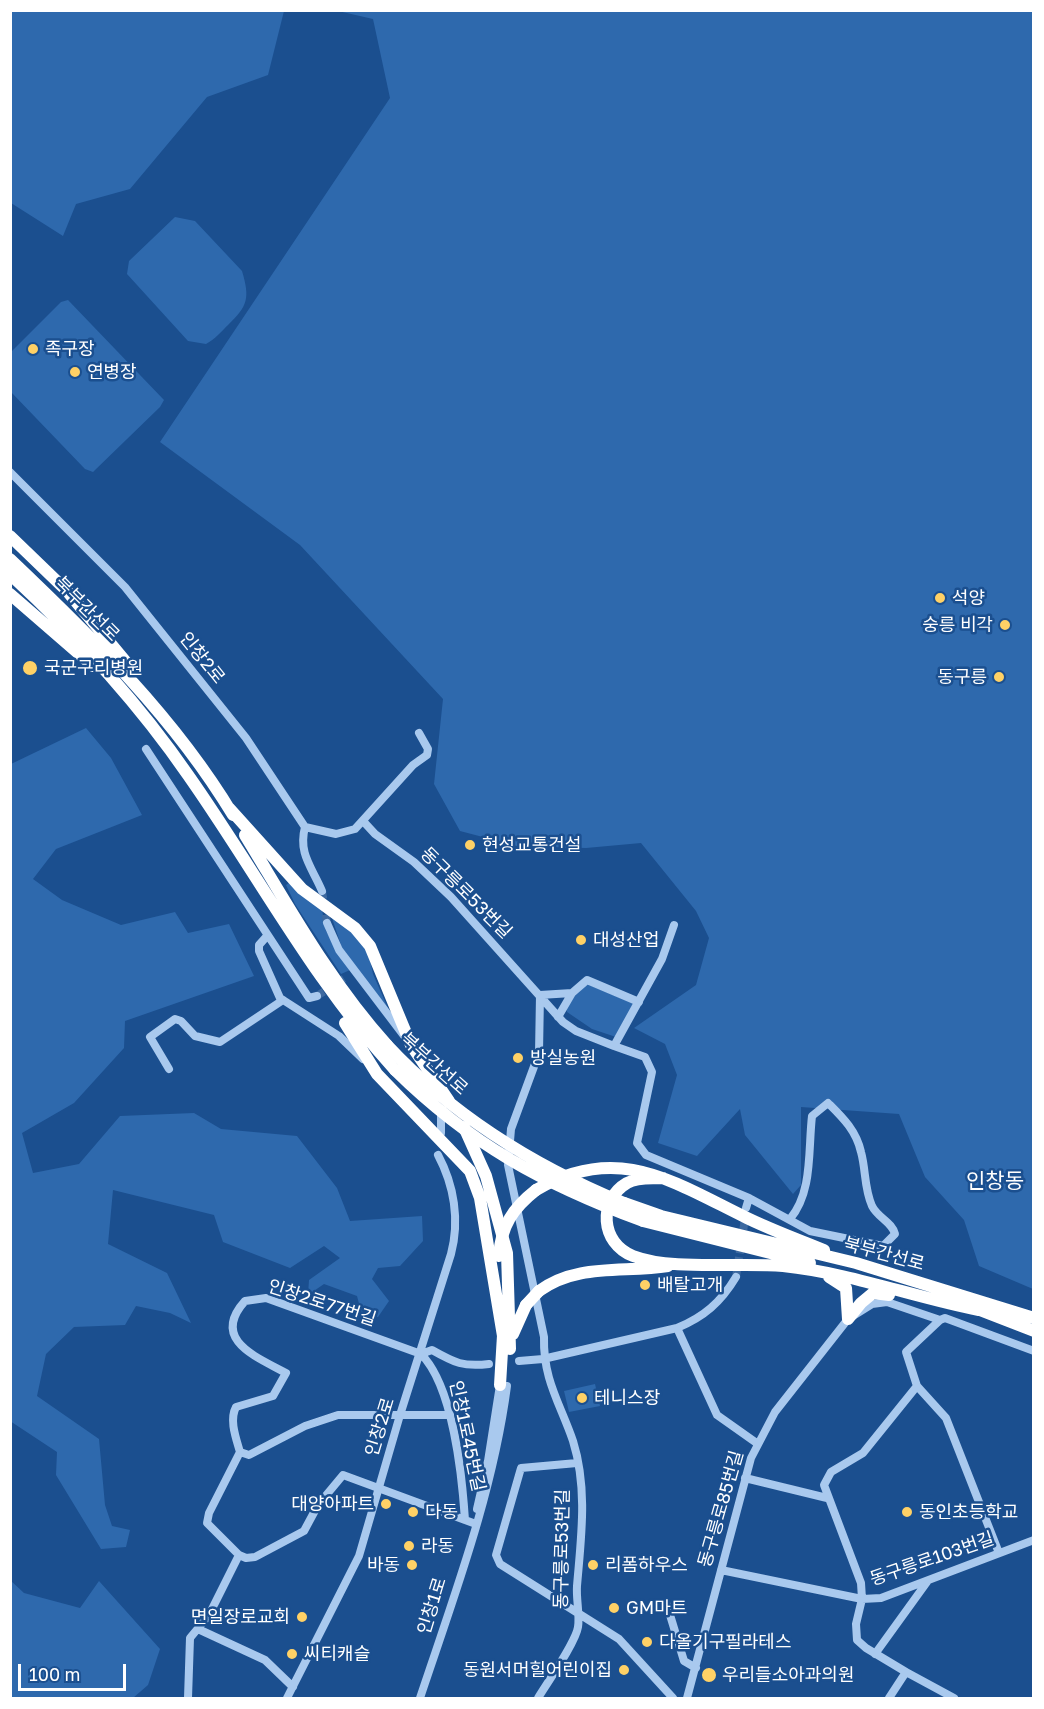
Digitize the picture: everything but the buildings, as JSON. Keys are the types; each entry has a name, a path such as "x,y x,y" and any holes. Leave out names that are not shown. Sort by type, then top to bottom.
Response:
{"highway":[{"path":"10,536 89,616 134,672 160,711"},
{"name":"북부간선로","path":"10,559 120,666 160,711 230,808 312,944 350,1001 413,1073 475,1123 529,1159 624,1203 661,1216 856,1263 1034,1318"},
{"name":"북부간선로","path":"10,573 60,620 138,708 189,776 340,1005 395,1070 418,1093 507,1160 579,1197 643,1221 869,1278 979,1310 1034,1331"},
{"path":"10,594 138,708"},
{"path":"230,808 302,889 356,928 370,946 411,1045 456,1112 490,1186 507,1252 510,1348"},
{"path":"282,919 375,1072 470,1171 480,1198 503,1336"},
{"path":"503,1386 499,1256 500,1242 507,1220 520,1202 536,1190 576,1173 611,1167 638,1169 663,1178 768,1228 856,1263"},
{"path":"663,1178 637,1180 620,1188 608,1204 606,1222 611,1237 627,1253 678,1265"},
{"path":"503,1386 517,1322 526,1305 539,1291 564,1276 584,1272 729,1263 815,1270 924,1299 979,1310"},
{"path":"815,1270 836,1280 846,1288 848,1319"},
{"path":"848,1319 873,1293 924,1299"}],"street":[{"name":"인창2로","path":"10,472 125,587 246,738 305,827"},
{"path":"322,891 303,853 301,843 305,827 345,833 363,821 412,765 428,753 420,733"},
{"path":"146,748 309,999 318,996"},
{"name":"동구릉로53번길","path":"363,821 375,834 414,862 435,881 556,1015 576,1031 645,1057 652,1072 637,1143 646,1155 749,1198 810,1231 883,1246 895,1234 894,1227 878,1215 868,1196 856,1136 848,1123 828,1103 812,1116 805,1192 801,1206 790,1219"},
{"path":"327,923 335,944 353,971 411,1045 415,1058 438,1101 442,1120 441,1133"},
{"path":"614,1046 662,959 674,926"},
{"path":"267,936 259,945 259,951 276,993 283,1000 339,1036 375,1072"},
{"path":"345,978 353,971"},
{"path":"540,1020 547,1011 556,1015 572,993 587,980 639,1002"},
{"path":"540,995 572,993"},
{"name":"동구릉로53번길","path":"538,1698 578,1628 576,1613 583,1534 581,1487 573,1442 549,1382 543,1359 544,1337 508,1165 510,1129 539,1053 540,995"},
{"path":"169,1069 150,1037 175,1019 179,1019 190,1033 200,1038 220,1042 283,1000"},
{"name":"인창2로","path":"287,1698 358,1559 455,1238 453,1187 438,1155"},
{"path":"746,1208 749,1198"},
{"path":"519,1361 543,1359 677,1328 698,1319 718,1304 736,1277"},
{"name":"인창2로77번길","path":"240,1452 234,1429 233,1416 236,1407 273,1396 286,1373 244,1349 235,1338 233,1322 242,1305 249,1299 266,1299 421,1354"},
{"path":"848,1319 872,1304 887,1302 940,1320 955,1321 1034,1351"},
{"name":"동구릉로85번길","path":"687,1698 745,1478 758,1444 793,1387 848,1319"},
{"path":"940,1320 906,1352 917,1386 946,1418 999,1553"},
{"path":"677,1328 717,1414 758,1444"},
{"path":"421,1354 432,1350 454,1362 468,1366 489,1364"},
{"name":"인창1로45번길","path":"421,1354 430,1363 442,1385 449,1415 465,1520 476,1524"},
{"name":"인창1로","path":"420,1698 495,1464 503,1386"},
{"path":"721,1570 862,1599 861,1583 824,1485 831,1472 863,1453 917,1386"},
{"path":"449,1415 338,1415 305,1426 249,1455 240,1452 209,1513 207,1523 238,1555 252,1558 292,1540 304,1531 318,1505 341,1476 379,1487 465,1520"},
{"path":"577,1463 521,1468 496,1555 500,1564 624,1644 673,1698"},
{"path":"745,1478 827,1497"},
{"name":"동구릉로103번길","path":"954,1698 939,1694 857,1640 856,1624 862,1599 881,1598 1034,1540"},
{"path":"188,1698 190,1638 209,1615 238,1555"},
{"path":"876,1654 927,1581"},
{"path":"667,1605 684,1661 696,1668"},
{"path":"198,1629 265,1660 293,1687"},
{"path":"889,1698 906,1672"}],"shaded area":[{"path":"10,11 284,11 268,75 207,97 130,189 76,204 63,236 11,203"},
{"path":"338,11 1033,11 1033,1289 979,1266 964,1220 925,1177 899,1114 801,1107 801,1185 793,1194 745,1135 740,1109 697,1156 658,1143 677,1075 665,1044 634,1028 696,985 709,938 696,911 641,843 586,848 517,846 460,831 434,784 443,699 300,545 160,442 390,98 373,19"},
{"name":"연병장","path":"175,217 195,221 242,271 245,280 246,301 240,312 206,344 188,341 127,274 129,261"},
{"name":"연병장","path":"68,300 164,400 160,407 93,472 85,469 11,392 11,352 61,302"},
{"path":"86,728 111,758 142,815 56,849 33,879 62,900 121,925 175,912 188,933 229,924 254,976 125,1021 124,1048 74,1103 22,1133 33,1173 79,1164 120,1116 194,1113 221,1129 297,1136 337,1188 350,1221 422,1216 423,1241 400,1266 378,1268 372,1279 389,1301 378,1317 362,1315 357,1296 324,1284 308,1295 309,1280 340,1258 324,1246 290,1268 223,1242 214,1215 113,1190 108,1244 167,1273 191,1323 170,1313 136,1306 125,1325 74,1327 46,1354 37,1396 99,1439 105,1505 112,1526 130,1530 126,1547 101,1549 56,1475 57,1452 10,1421 11,764"},
{"path":"289,883 322,910 326,931 350,970 341,974 295,904 286,885"},
{"path":"332,918 345,925 368,951 373,974 390,1013 342,948"},
{"path":"584,983 635,1004 616,1037 592,1029 567,1012 566,1006"},
{"name":"테니스장","path":"595,1384 600,1406 569,1412 564,1391"},
{"path":"10,1580 24,1593 80,1608 99,1581 160,1649 148,1685 133,1698 11,1698"}],"tunnel":[{"path":"322,891 327,923"},
{"path":"317,996 345,978"},
{"path":"736,1277 746,1212"}],"place":[{"name":"족구장","path":"33,349"},
{"name":"연병장","path":"75,372"},
{"name":"석양","path":"940,598"},
{"name":"숭릉 비각","path":"1005,625"},
{"name":"국군구리병원","path":"30,668"},
{"name":"동구릉","path":"999,677"},
{"name":"현성교통건설","path":"470,845"},
{"name":"대성산업","path":"581,940"},
{"name":"방실농원","path":"518,1058"},
{"name":"배탈고개","path":"645,1285"},
{"name":"테니스장","path":"582,1398"},
{"name":"대양아파트","path":"386,1504"},
{"name":"다동","path":"413,1512"},
{"name":"동인초등학교","path":"907,1512"},
{"name":"라동","path":"409,1546"},
{"name":"바동","path":"412,1565"},
{"name":"리폼하우스","path":"593,1565"},
{"name":"GM마트","path":"614,1608"},
{"name":"면일장로교회","path":"302,1617"},
{"name":"다올기구필라테스","path":"647,1642"},
{"name":"씨티캐슬","path":"292,1654"},
{"name":"동원서머힐어린이집","path":"624,1670"},
{"name":"우리들소아과의원","path":"709,1675"}],"district":[{"name":"인창동","path":"995,1181"}]}
